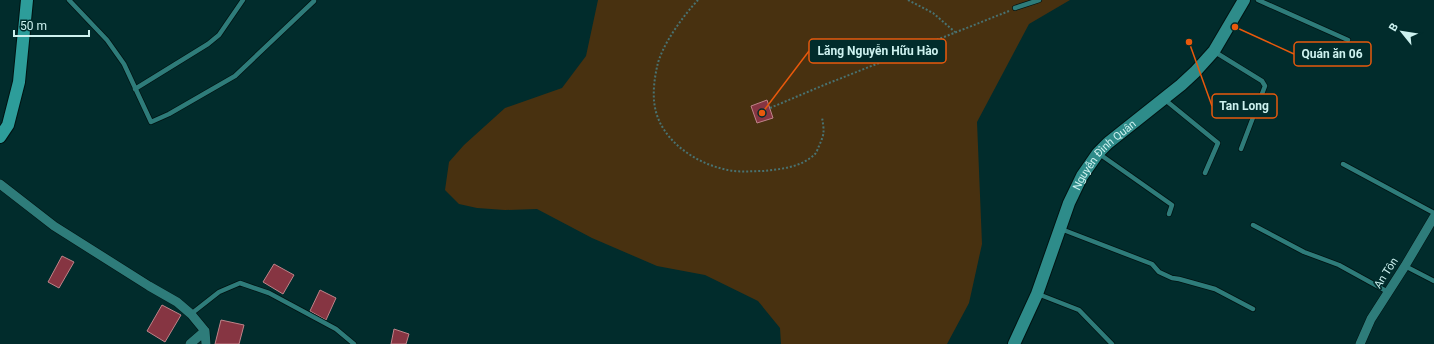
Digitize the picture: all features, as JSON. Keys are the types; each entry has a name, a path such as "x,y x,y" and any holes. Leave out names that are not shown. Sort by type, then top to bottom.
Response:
{"main road":[{"path":"0,138 8,125 19,82 27,0"}],"street":[{"name":"Nguyễn Đình Quân","path":"1014,344 1037,294 1069,203 1082,176 1098,153 1108,142 1164,99 1195,72 1214,51 1244,0"},
{"path":"0,184 54,226 148,286 177,302 191,314 205,331 206,344"},
{"name":"An Tôn","path":"1360,344 1371,319 1434,217"},
{"path":"190,344 205,331"}],"lane":[{"path":"69,0 107,40 124,64 151,122 169,114 235,76 314,1"},
{"path":"1015,8 1039,0"},
{"path":"1258,0 1348,40"},
{"path":"135,88 208,44 219,35 240,1"},
{"path":"1214,51 1262,80 1265,86 1241,149"},
{"path":"1164,99 1218,143 1205,173"},
{"path":"1098,153 1172,205 1169,214"},
{"path":"1342,164 1434,213"},
{"path":"1253,225 1304,252 1345,268 1388,292"},
{"path":"1060,228 1152,264 1159,272 1172,278 1215,290 1253,309"},
{"path":"1405,266 1434,281"},
{"path":"191,314 219,292 240,283 269,293 336,330 354,344"},
{"path":"1037,294 1079,310 1112,344"}],"path":[{"path":"698,0 689,9 669,38 657,65 653,93 656,112 665,131 680,148 694,157 733,171 779,170 798,165 816,153 824,134 822,117"},
{"path":"908,0 933,13 955,32"},
{"path":"770,108 1015,8"}],"shaded area":[{"path":"598,0 1070,0 1029,24 977,122 982,244 969,303 947,344 781,344 780,328 758,301 705,275 657,266 592,238 537,209 505,210 477,208 459,204 445,190 449,162 464,145 505,108 562,88 586,56"}],"building":[{"path":"767,100 773,118 757,123 751,106"},
{"path":"62,256 74,262 59,288 48,282"},
{"path":"274,264 294,275 283,294 263,282"},
{"path":"320,290 336,298 326,320 310,311"},
{"path":"162,305 181,315 165,342 147,331"},
{"path":"221,320 244,325 239,344 215,344"},
{"path":"394,329 409,334 406,344 391,344"}],"place":[{"name":"Quán ăn 06","path":"1235,27"},
{"name":"Tan Long","path":"1189,42"},
{"name":"Lăng Nguyễn Hữu Hào","path":"762,113"}]}
